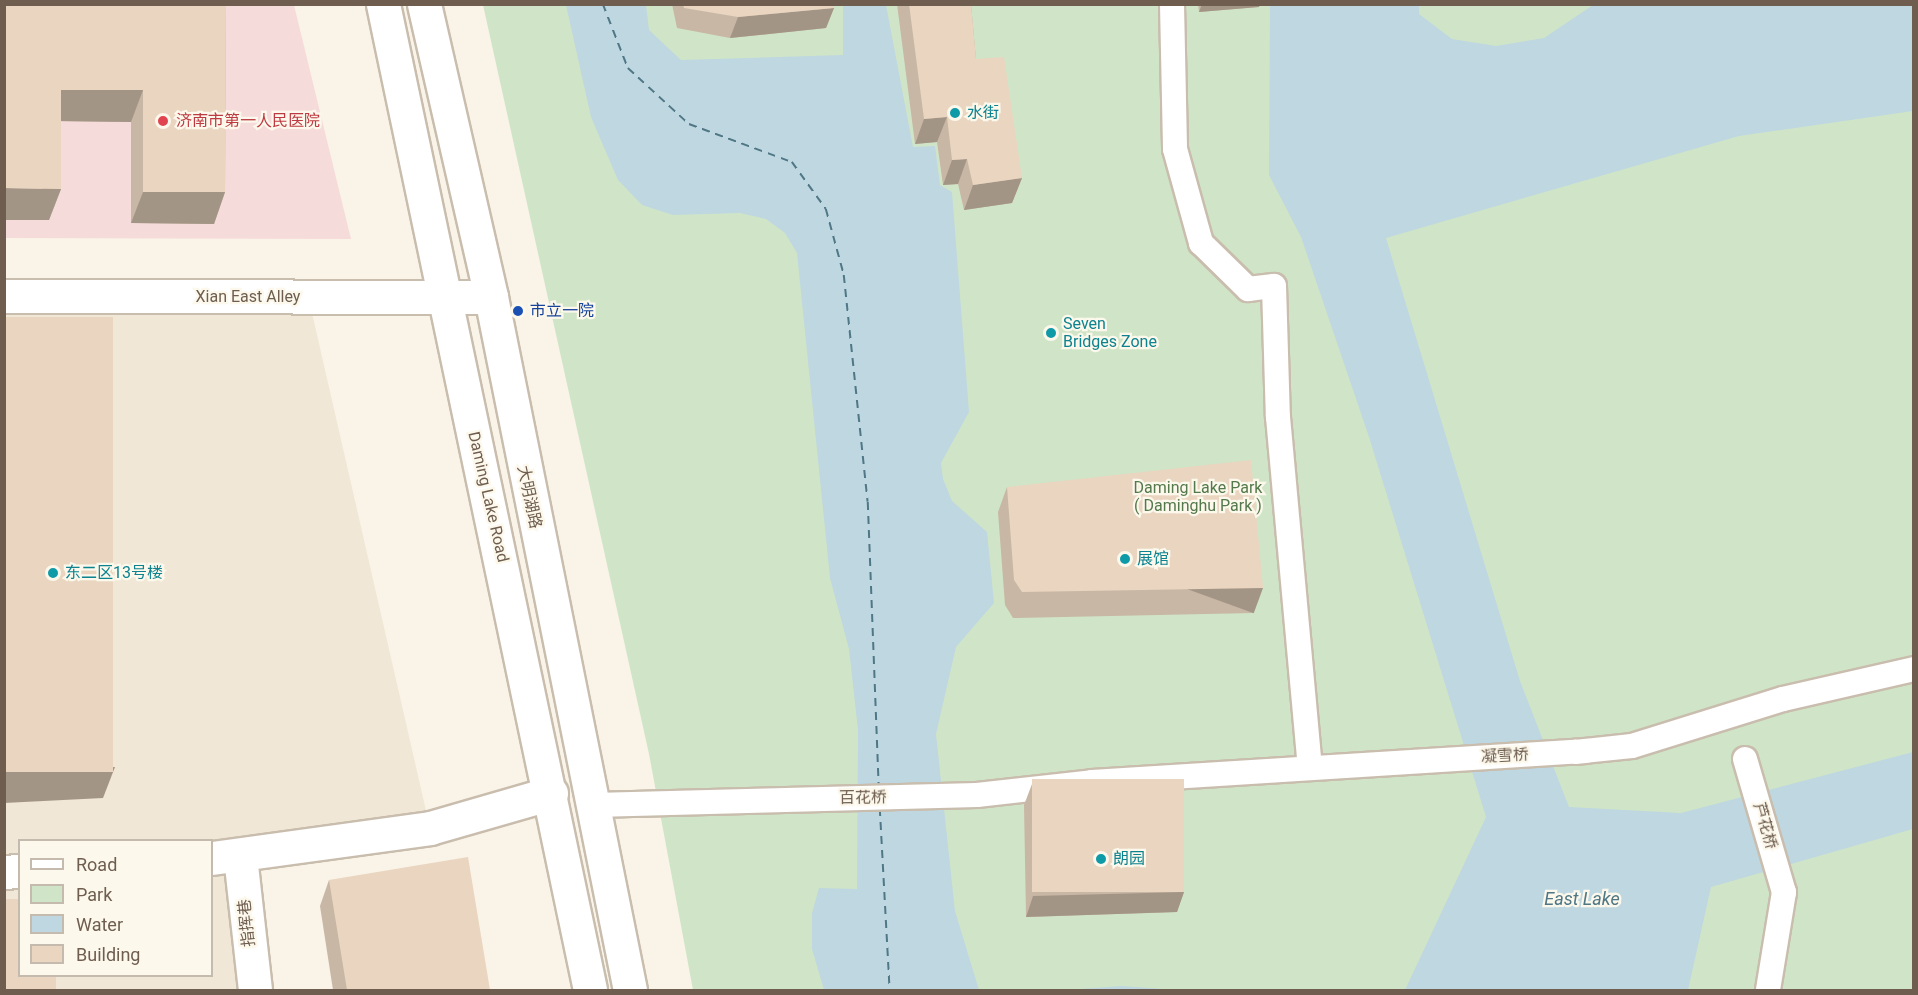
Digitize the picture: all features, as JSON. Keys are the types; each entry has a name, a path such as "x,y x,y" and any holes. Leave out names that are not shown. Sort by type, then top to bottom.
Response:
{"main road":[{"name":"Daming Lake Road","path":"384,4 443,299 551,793 590,990"},
{"name":"大明湖路","path":"424,4 491,297 630,990"},
{"name":"Xian East Alley","path":"4,296 443,299 491,297"},
{"path":"226,857 430,828 551,793"},
{"name":"指挥巷","path":"226,857 255,990"}],"lane":[{"path":"1172,4 1174,149 1201,243 1248,289 1274,286 1278,417 1310,766"},
{"name":"凝雪桥","path":"1310,766 1575,752 1632,746 1783,699 1914,669"},
{"name":"芦花桥","path":"1745,759 1784,892 1768,990"},
{"name":"百花桥","path":"594,805 978,795 1310,766"}],"shaded area":[{"name":"济南市第一人民医院","path":"5,5 294,5 351,239 5,238"},
{"path":"5,306 312,313 430,828 240,856 255,990 5,990"}],"green space":[{"name":"Daming Lake Park ( Daminghu Park )","path":"483,5 1913,5 1913,990 693,990 649,754"}],"water":[{"path":"566,5 646,5 649,30 681,60 843,55 843,5 886,5 913,147 935,146 940,185 952,192 969,412 941,463 943,479 952,501 987,532 994,603 956,647 936,734 955,911 979,990 824,990 812,949 812,913 819,888 857,889 858,730 849,649 830,578 797,253 785,233 766,219 740,213 673,215 642,205 618,180 591,117"},
{"name":"East Lake","path":"1270,5 1419,5 1419,14 1452,39 1496,46 1544,38 1593,5 1913,5 1913,111 1739,136 1386,238 1520,681 1569,807 1681,813 1913,752 1913,829 1711,887 1688,990 1405,990 1486,817 1369,437 1301,237 1269,175"},
{"path":"1122,986 1176,990 1065,990"}],"building":[{"path":"4,4 226,4 225,192 143,192 143,90 61,90 61,189 4,188"},
{"path":"683,4 834,4 834,8 738,17 684,8"},
{"name":"水街","path":"909,4 971,4 976,59 1004,57 1022,178 973,185 967,159 952,160 947,117 924,119"},
{"name":"东二区13号楼","path":"4,317 113,317 113,772 4,772"},
{"name":"展馆","path":"1251,460 1263,588 1022,592 1014,580 1007,487"},
{"name":"朗园","path":"1032,779 1184,779 1184,892 1032,892"},
{"path":"468,857 490,990 347,990 329,880"},
{"path":"4,899 18,899 18,977 56,977 56,990 4,990"}],"ferry route":[{"path":"603,4 628,68 689,124 792,162 826,209 844,275 868,502 879,785"},
{"path":"880,808 890,990"}],"place":[{"name":"水街","path":"955,113"},
{"name":"济南市第一人民医院","path":"163,121"},
{"name":"市立一院","path":"518,311"},
{"name":"Seven Bridges Zone","path":"1051,333"},
{"name":"展馆","path":"1125,559"},
{"name":"东二区13号楼","path":"53,573"},
{"name":"朗园","path":"1101,859"}]}
